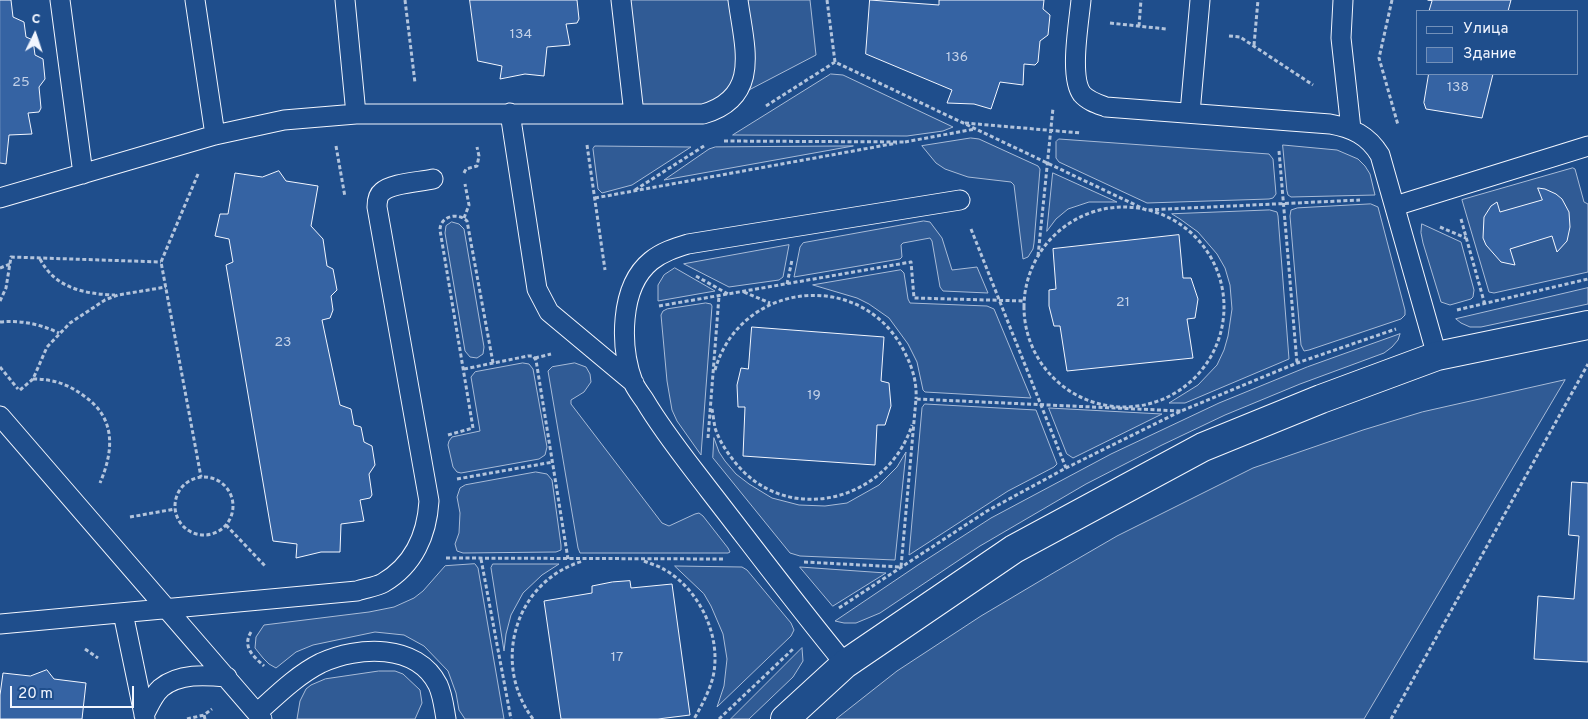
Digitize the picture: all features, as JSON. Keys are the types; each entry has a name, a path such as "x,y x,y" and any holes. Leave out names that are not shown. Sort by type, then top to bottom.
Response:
{"street":[{"path":"785,719 845,664 1014,549 1203,447 1320,399 1438,356 1588,325"}],"lane":[{"path":"60,0 83,174"},
{"path":"195,0 215,135"},
{"path":"345,0 356,114"},
{"path":"621,0 634,114"},
{"path":"0,198 215,135 284,120 356,114 703,114 724,105 732,98 744,80 746,68 738,0"},
{"path":"1081,0 1075,71 1077,83 1082,94 1093,102 1106,107 1330,124 1351,128 1366,137 1380,155 1438,356"},
{"path":"1190,113 1200,0"},
{"path":"1343,0 1341,38 1351,128"},
{"path":"510,113 537,289 549,312 634,383"},
{"path":"1394,202 1453,188 1588,146"},
{"path":"0,624 357,591 382,584 401,570 425,533 429,501 377,207 383,190 392,186 433,179"},
{"path":"845,664 815,628 657,423 634,383 627,359 625,339 629,297 634,282 641,270 659,255 688,244 960,200"},
{"path":"0,416 260,716 282,690 320,664 345,655 372,652 407,656 420,663 437,684 446,719"},
{"path":"123,613 144,717"},
{"path":"144,717 153,698 161,688 177,679 192,676 227,677"}],"path":[{"path":"404,0 413,73 418,87"},
{"path":"827,0 834,62 1048,164 1146,210 1176,222 1195,237 1210,256 1220,277 1224,301 1223,326 1216,348 1203,369 1186,386 1166,398 1143,406 1118,408 1094,403 1073,393 1054,378 1039,359 1029,338 1024,314 1026,290 1038,256 1048,164 1053,102"},
{"path":"1139,26 1141,0"},
{"path":"1254,46 1258,0"},
{"path":"1392,0 1379,58 1400,130"},
{"path":"962,123 1091,134"},
{"path":"595,198 975,129"},
{"path":"335,141 346,200"},
{"path":"586,141 607,284 627,312 911,262 914,298 1025,301"},
{"path":"720,141 905,142"},
{"path":"464,175 466,169 476,166 479,161 476,145"},
{"path":"1278,148 1297,362"},
{"path":"201,167 161,262 201,477"},
{"path":"464,218 469,205 465,183"},
{"path":"1453,188 1496,344"},
{"path":"960,200 1066,468"},
{"path":"1038,256 1062,229 1083,216 1106,209 1130,207 1146,210 1283,204 1394,202"},
{"path":"0,301 6,288 11,257 161,262"},
{"path":"40,259 48,272 63,284 82,292 118,295 166,287"},
{"path":"0,268 10,264"},
{"path":"744,292 771,304"},
{"path":"410,558 763,560 901,567 916,391 912,366 901,344 886,324 866,309 844,299 820,294 795,296 771,304 750,317 732,334 720,355 713,378"},
{"path":"20,390 33,379 47,346 70,322 95,306 118,295"},
{"path":"708,442 720,296"},
{"path":"0,322 34,323 59,333"},
{"path":"464,370 528,356 535,358 568,559"},
{"path":"1391,719 1588,364"},
{"path":"0,368 26,398"},
{"path":"33,379 48,379 67,385 88,398 102,412 108,425 110,448 108,464 100,483"},
{"path":"916,399 1181,411"},
{"path":"711,403 715,428 726,450 741,470 760,485 783,495 807,500 832,498 856,490 877,477 894,460 907,439 914,418"},
{"path":"449,481 553,462"},
{"path":"94,476 106,490"},
{"path":"201,477 215,479 226,487 232,498 233,511 226,525 218,532 206,535 193,533 182,525 176,514 175,501 180,489 190,480 201,477"},
{"path":"124,510 136,524"},
{"path":"130,517 176,510"},
{"path":"226,525 269,572"},
{"path":"481,558 511,719"},
{"path":"533,719 516,687 511,663 512,639 520,615 532,595 550,577 571,564 588,559"},
{"path":"639,559 666,570 685,585 700,604 710,626 715,650 713,675 706,698 694,719"},
{"path":"82,648 98,657 100,666"},
{"path":"187,719 204,715"}],"shaded area":[{"path":"620,0 810,0 816,55 703,114 634,114"},
{"path":"831,74 843,75 953,127 943,131 907,136 733,135"},
{"path":"971,138 979,139 1038,166 1040,169 1034,243 1028,257 1023,259 1014,185 1011,182 968,177 945,169 936,163 922,146"},
{"path":"1059,139 1269,154 1273,159 1276,194 1273,198 1269,199 1147,203 1059,162 1056,158 1056,142"},
{"path":"1283,145 1337,150 1358,159 1370,174 1375,195 1291,197 1287,191"},
{"path":"595,146 691,147 632,185 602,193 598,189 593,149"},
{"path":"853,146 664,180 709,149 715,147"},
{"path":"1575,169 1584,202 1588,204 1588,272 1494,293 1489,292 1462,200"},
{"path":"1053,173 1117,202 1089,202 1068,209 1056,219 1047,231"},
{"path":"1371,204 1378,207 1405,315 1401,319 1304,351 1301,345 1291,210 1297,208"},
{"path":"1270,210 1277,212 1278,216 1289,359 1185,403 1169,403 1198,385 1217,365 1228,336 1232,309 1230,285 1225,268 1217,254 1198,232 1172,214"},
{"path":"924,221 930,222 942,238 952,270 977,267 988,293 943,291 940,287 930,238 903,243 901,245 902,257 900,259 794,277 800,247 803,243"},
{"path":"452,222 459,224 464,229 484,347 483,354 477,358 470,357 465,351 445,233 446,226"},
{"path":"1422,224 1461,242 1474,290 1471,299 1450,305 1441,302 1423,243"},
{"path":"789,245 783,277 779,280 729,287 684,264"},
{"path":"675,268 715,291 658,301 658,285 664,275"},
{"path":"901,270 904,273 910,303 987,306 994,309 1031,398 925,392 917,362 908,344 889,318 857,298 813,285"},
{"path":"1588,288 1588,304 1481,327 1470,327 1456,319"},
{"path":"706,303 712,306 701,455 677,421 672,410 667,381 661,315 667,309"},
{"path":"1400,334 1398,340 1384,353 1300,384 1225,415 1086,484 980,546 880,613 856,623 835,621 991,518 1111,454 1219,403 1307,367"},
{"path":"523,363 529,364 533,369 547,447 545,455 539,459 461,473 457,472 453,467 448,445 449,441 452,437 480,431 471,377 475,372"},
{"path":"575,363 586,367 590,374 591,382 584,392 571,400 571,404 662,523 669,526 699,513 730,552 580,553 548,371 552,367"},
{"path":"1565,380 1364,719 836,719 897,671 981,616 1117,536 1253,468 1422,412"},
{"path":"925,404 1036,410 1057,464 1008,491 909,555 922,408"},
{"path":"1049,408 1162,414 1073,458 1067,454"},
{"path":"714,438 719,452 736,474 772,498 799,505 825,506 847,503 879,485 897,467 906,452 895,560 800,556 790,553 713,458"},
{"path":"536,472 547,474 552,480 561,550 556,552 463,553 457,551 455,544 459,533 460,513 457,497 460,488 465,485"},
{"path":"475,564 478,568 504,719 465,719 459,710 456,693 448,671 424,646 404,635 375,632 313,645 296,652 276,668 269,664 255,648 256,637 264,625 369,612 394,607 414,598 423,591 445,566"},
{"path":"493,564 559,564 542,575 523,593 511,615 504,651 491,568"},
{"path":"675,566 742,567 747,570 791,623 794,630 791,636 717,707 724,686 727,659 723,634 704,594"},
{"path":"800,567 886,573 833,606"},
{"path":"802,648 803,661 793,677 749,719 731,719"},
{"path":"379,671 395,671 403,674 420,690 422,703 415,719 297,719 300,701 306,689 311,685 325,679"}],"building":[{"path":"0,0 11,0 13,17 24,22 26,37 33,40 35,55 43,59 45,79 39,87 41,108 39,112 28,113 32,134 9,135 6,164 0,163"},
{"path":"470,0 577,0 579,19 577,23 566,24 570,45 547,47 544,76 525,74 500,79 502,66 478,61"},
{"path":"870,0 939,5 939,0 1044,0 1043,9 1050,15 1048,35 1040,41 1038,62 1035,65 1024,64 1023,85 1000,82 991,109 974,104 947,103 952,90 866,54"},
{"path":"1428,0 1511,0 1508,10 1429,10 1432,1"},
{"path":"1429,75 1493,75 1482,118 1426,109 1424,103"},
{"path":"279,171 286,181 318,186 311,226 323,239 327,266 333,269 337,290 331,296 333,310 330,318 322,320 340,405 351,409 354,425 361,427 364,442 372,446 375,465 369,474 372,495 370,498 360,500 364,521 341,524 340,552 321,552 296,558 297,544 273,541 226,265 233,262 229,239 215,236 220,214 228,214 235,173 262,177"},
{"path":"1538,188 1556,194 1562,199 1569,212 1570,227 1567,241 1557,252 1552,236 1510,249 1515,265 1501,262 1486,245 1483,238 1484,217 1491,206 1497,202 1500,212 1542,200"},
{"path":"1179,235 1183,278 1191,278 1198,299 1195,318 1187,319 1193,358 1067,371 1060,326 1054,326 1049,306 1049,290 1056,289 1053,249"},
{"path":"752,327 884,337 881,381 889,383 891,406 885,425 877,425 875,465 743,456 745,407 738,407 737,385 741,368 748,369"},
{"path":"1572,482 1588,483 1588,662 1534,659 1538,596 1574,599 1579,536 1569,535"},
{"path":"630,581 631,588 672,584 690,715 658,719 561,719 544,601 592,593 592,586"},
{"path":"47,670 54,679 86,683 82,719 0,719 0,695 3,673 30,676"}]}
